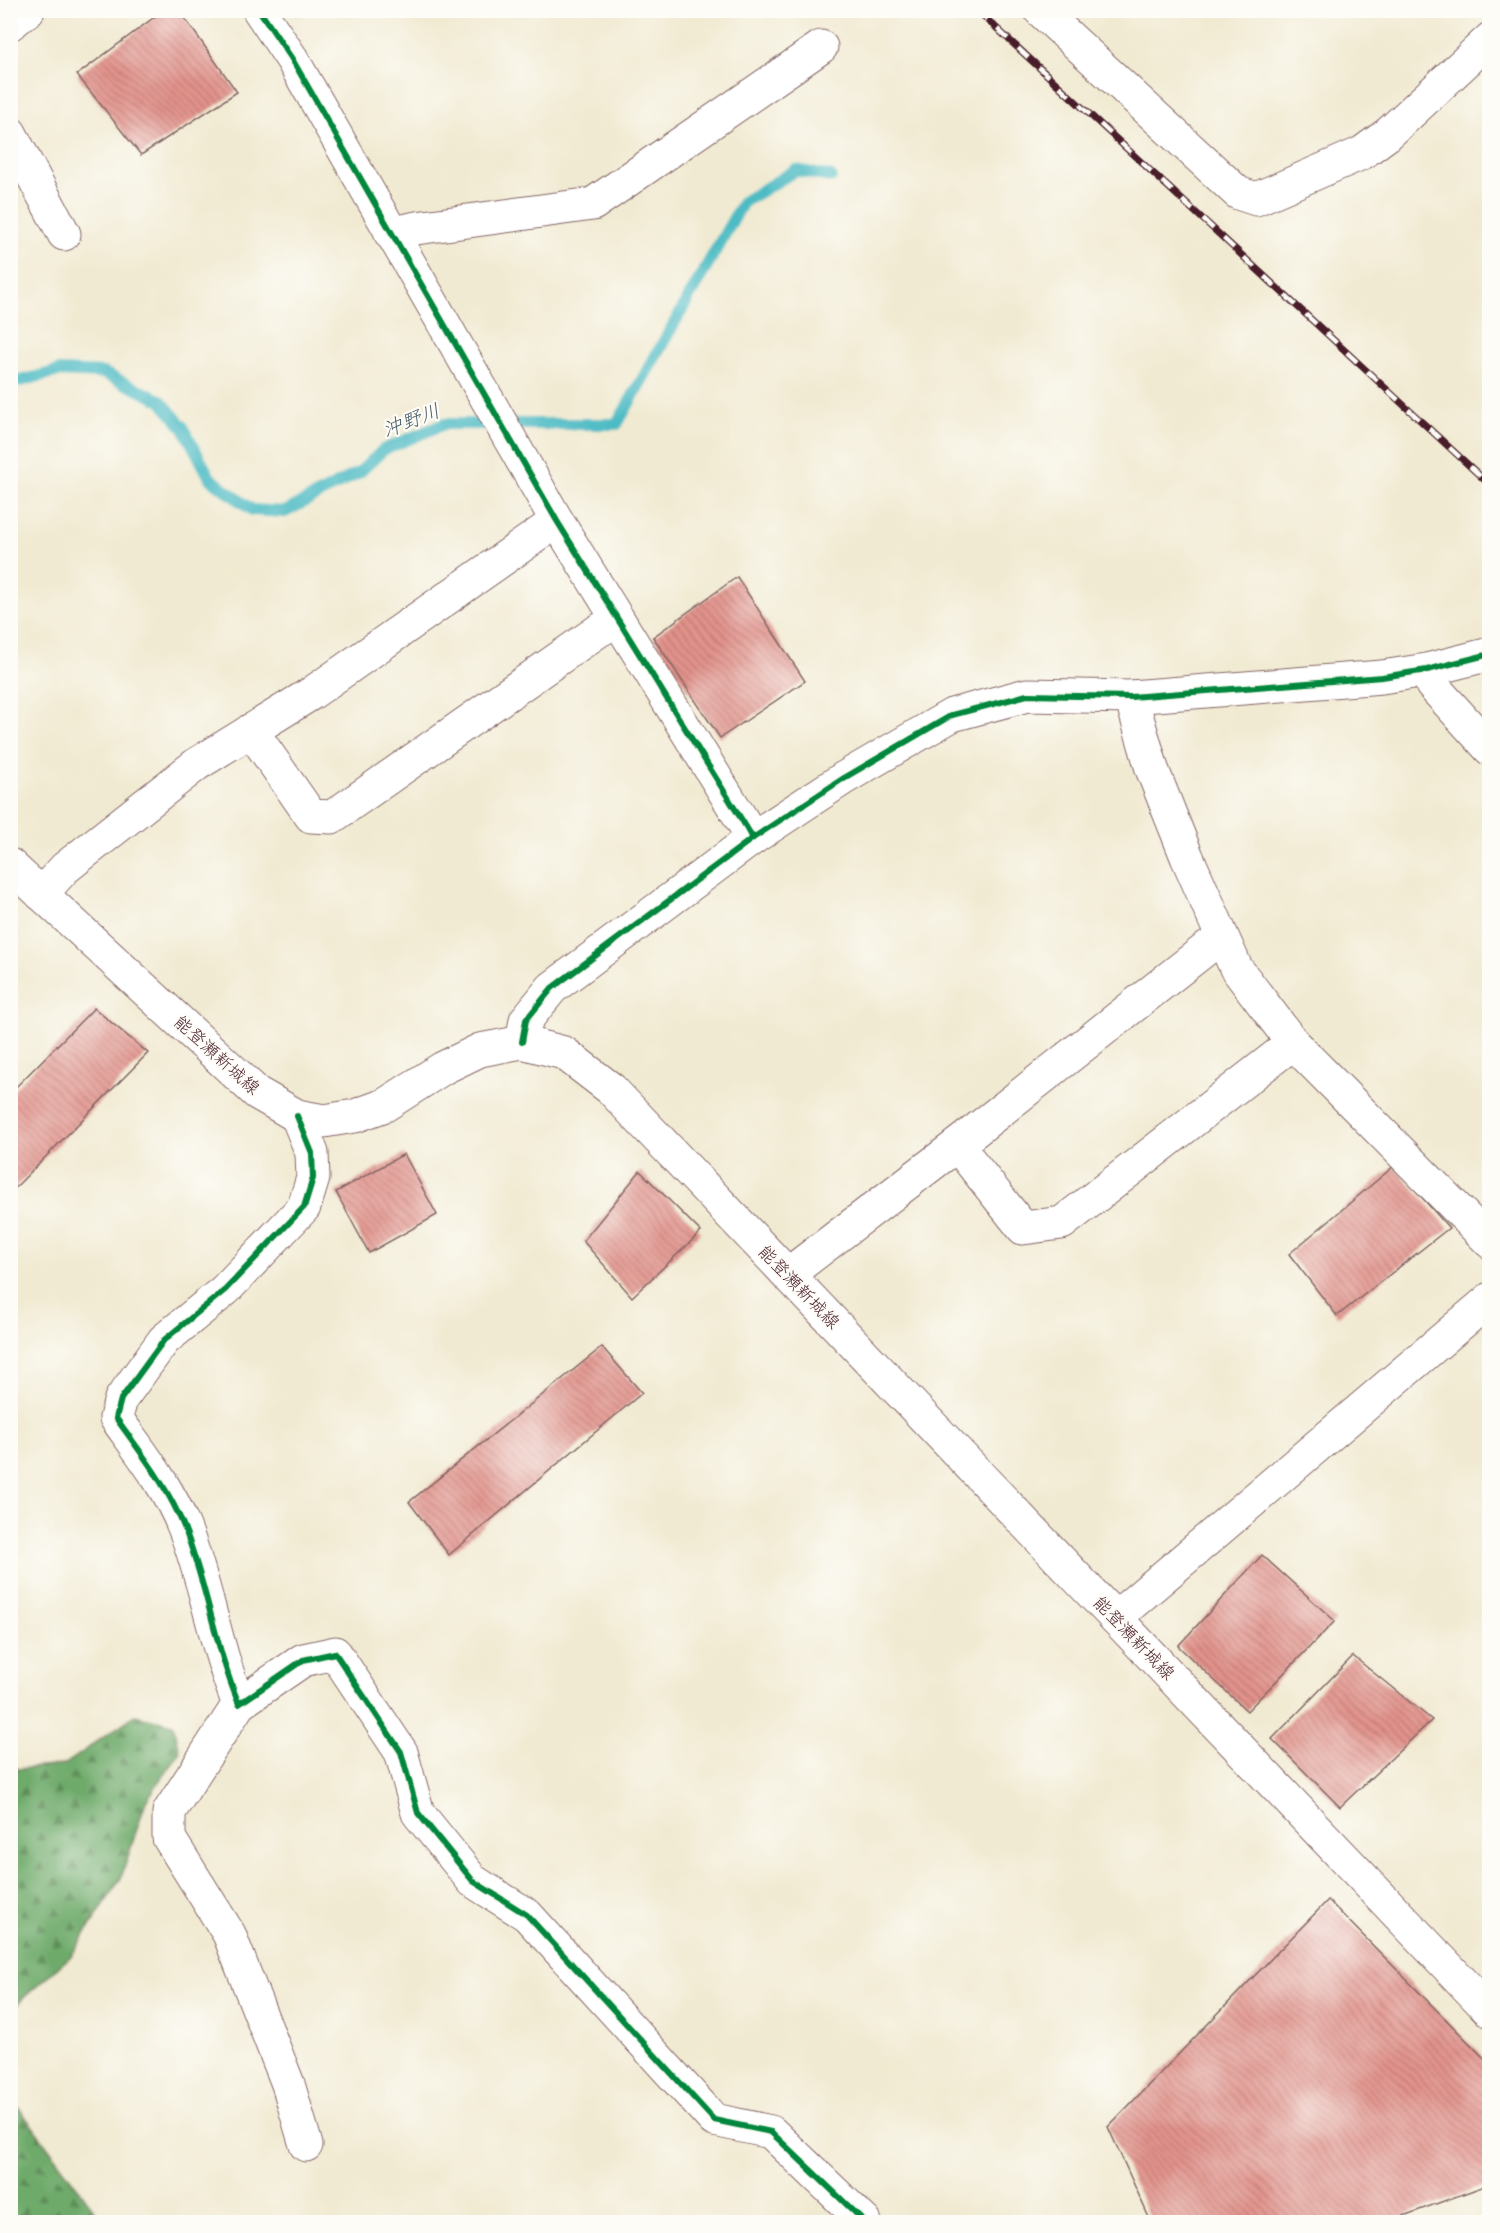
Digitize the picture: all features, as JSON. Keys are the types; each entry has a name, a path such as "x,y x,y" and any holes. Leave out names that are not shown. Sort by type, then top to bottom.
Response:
{"street":[{"path":"10,24 28,10"},
{"path":"259,10 292,59 557,521 753,838"},
{"path":"1040,10 1238,193 1256,199 1362,153 1388,134 1490,39"},
{"path":"392,234 416,228 593,204 821,47"},
{"path":"10,133 64,234"},
{"path":"41,894 65,868 197,764 312,693 557,521"},
{"path":"251,730 311,816 332,817 598,630 618,620"},
{"path":"522,1042 526,1020 552,988 753,838 844,778 952,715 1027,695 1131,697 1382,677 1427,670 1490,654"},
{"path":"1427,670 1432,685 1490,749"},
{"path":"1131,697 1152,770 1222,941 1236,968 1293,1043 1490,1242"},
{"name":"能登瀬新城線","path":"10,865 257,1093 297,1116 324,1121 355,1116 385,1105 442,1068 480,1050 522,1042 564,1053 610,1089 1490,2011"},
{"path":"787,1275 1208,948 1222,941"},
{"path":"957,1145 1023,1228 1062,1223 1293,1043"},
{"path":"239,1704 227,1673 211,1610 185,1528 170,1495 116,1418 121,1399 164,1340 225,1290 304,1207 313,1178 312,1153 297,1116"},
{"path":"1115,1618 1490,1299"},
{"path":"306,2145 288,2084 229,1934 170,1838 169,1812 239,1704 303,1660 335,1653 401,1752 418,1814 473,1881 527,1915 714,2120 771,2132 865,2223"}],"green space":[{"path":"135,1715 173,1724 180,1751 146,1801 121,1878 71,1956 21,2000 11,2016 11,1767 18,1769 64,1765"},
{"path":"10,2096 101,2219 103,2222 11,2222"}],"building":[{"path":"164,10 179,10 237,92 141,155 77,75"},
{"path":"737,577 805,681 720,738 653,637"},
{"path":"94,1008 148,1053 10,1193 10,1093"},
{"path":"404,1154 437,1215 369,1253 336,1192"},
{"path":"1394,1166 1449,1228 1337,1316 1289,1254"},
{"path":"640,1171 701,1232 632,1297 583,1241"},
{"path":"602,1347 642,1393 449,1555 409,1502"},
{"path":"1262,1555 1335,1621 1247,1711 1178,1646"},
{"path":"1353,1656 1432,1720 1340,1807 1272,1739"},
{"path":"1328,1900 1490,2064 1490,2184 1387,2222 1151,2222 1108,2127"}],"waterway":[{"name":"沖野川","path":"12,383 59,371 103,373 160,400 183,427 210,478 252,510 285,512 360,472 383,450 444,424 617,424 743,202 796,170 831,177"},
{"name":"沖野川","path":"10,377 10,414"}],"railway":[{"path":"977,10 1490,485"}],"cycle path":[{"path":"259,10 292,59 557,521 753,838"},
{"path":"522,1042 526,1020 552,988 753,838 844,778 952,715 1027,695 1131,697 1382,677 1427,670 1490,654"},
{"path":"297,1116 312,1153 313,1178 304,1207 225,1290 164,1340 121,1399 116,1418 162,1484 178,1512 199,1571 239,1704 303,1660 335,1653 401,1752 418,1813 473,1881 527,1915 714,2120 771,2132 865,2222"}]}
